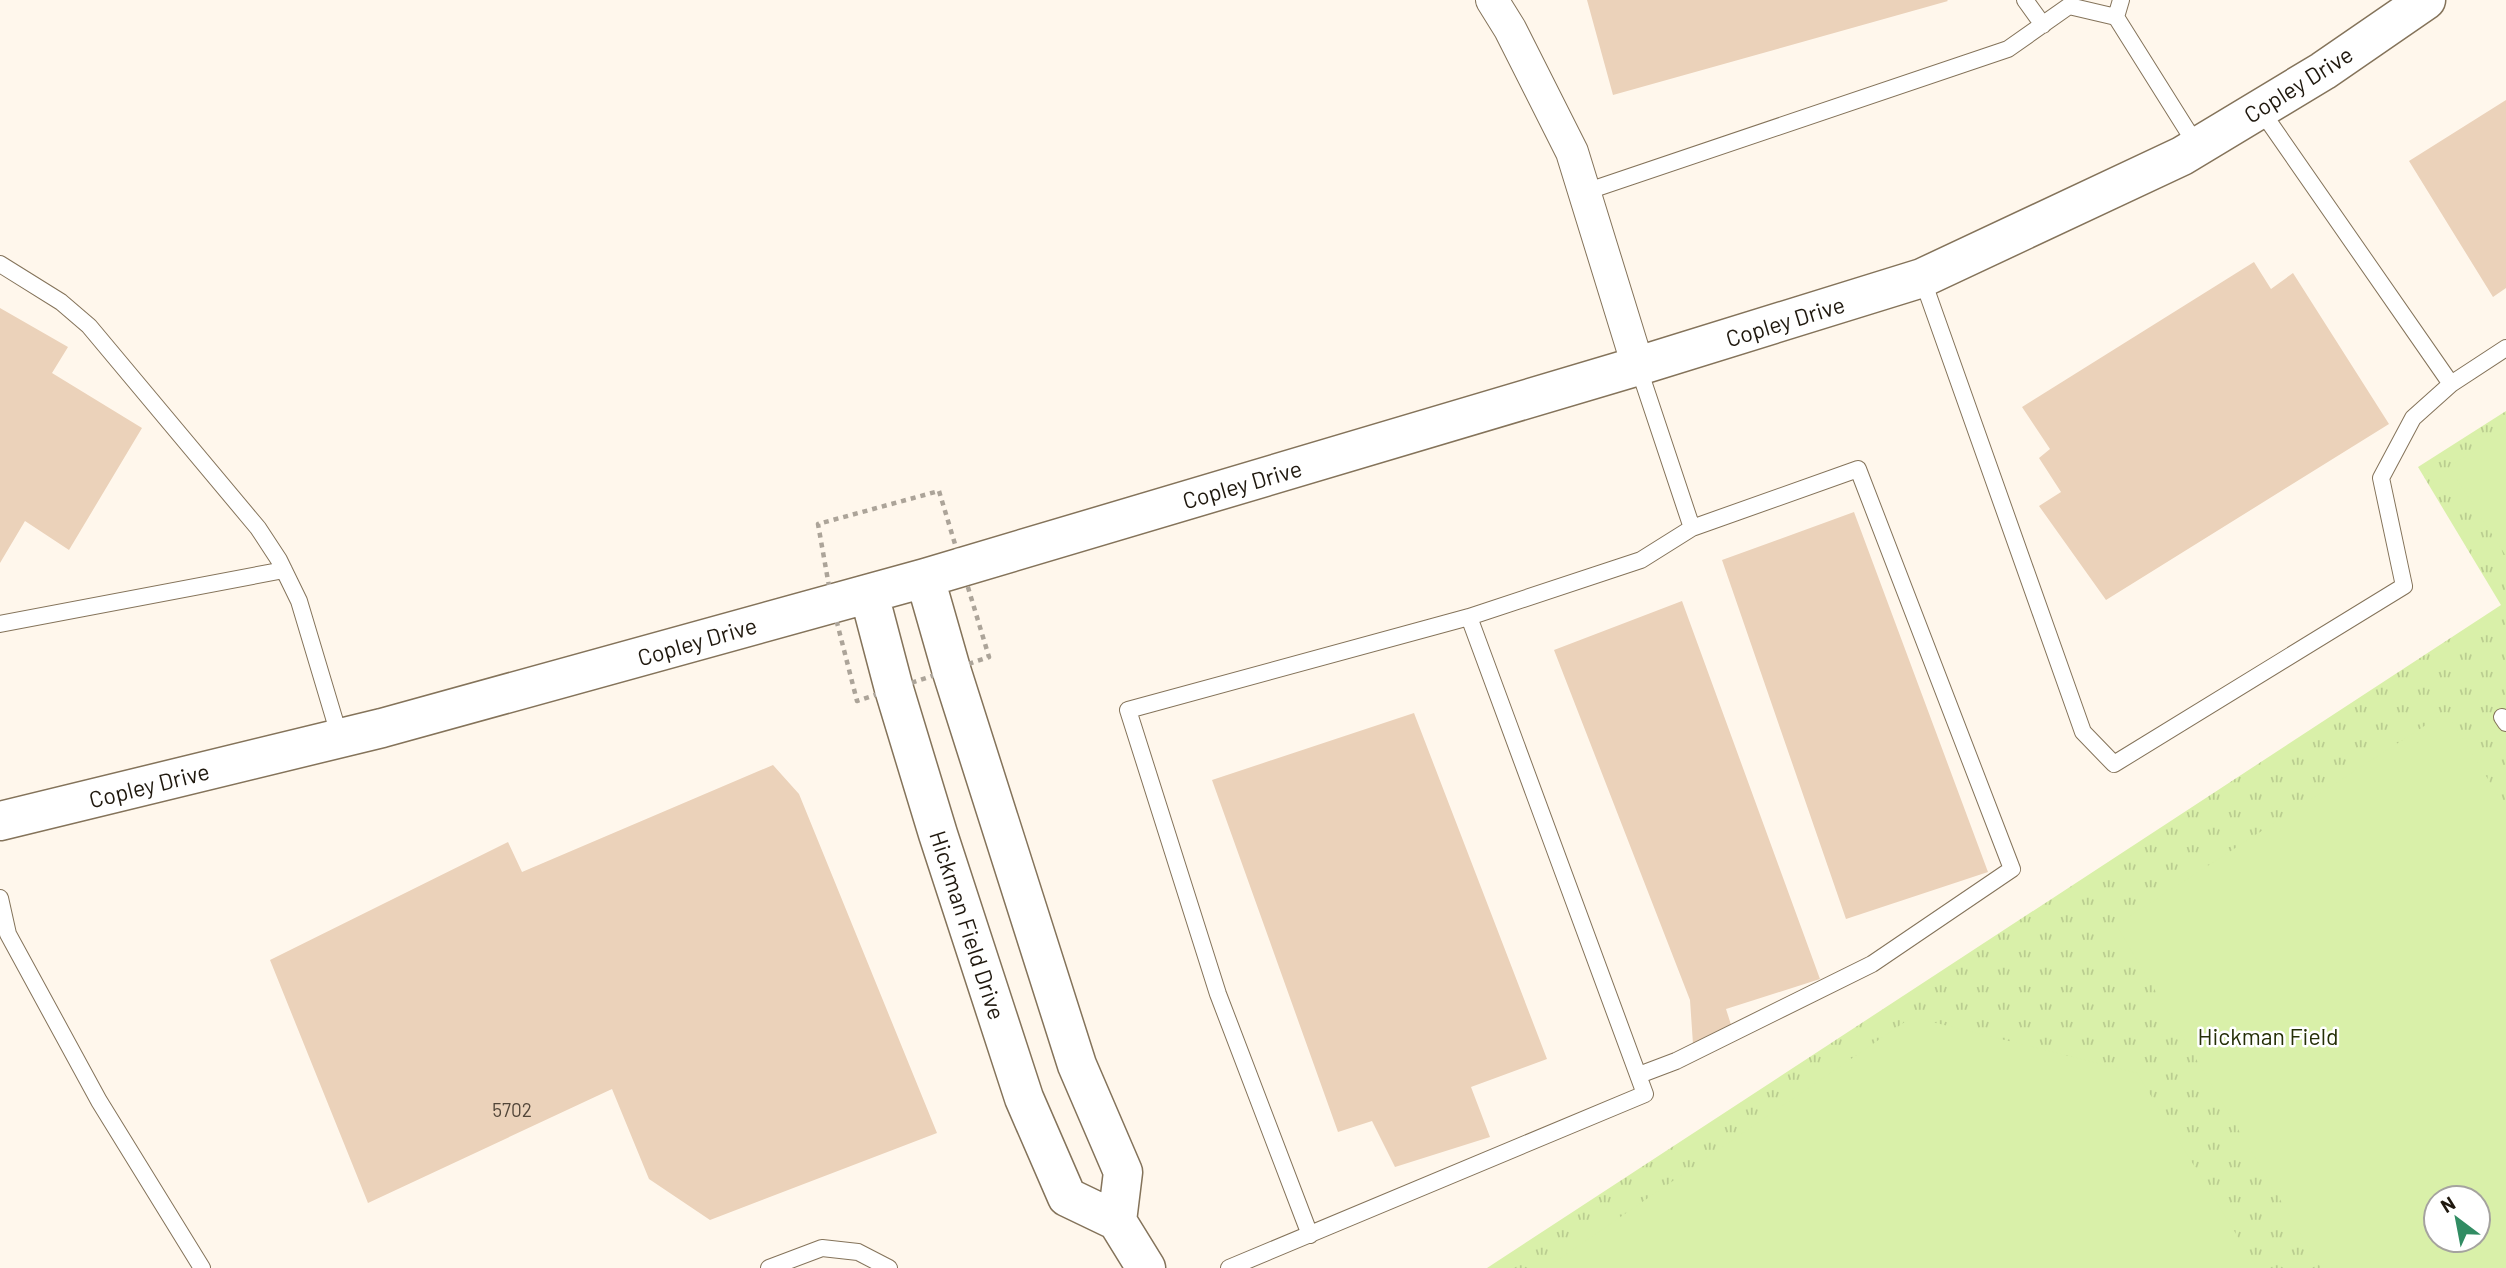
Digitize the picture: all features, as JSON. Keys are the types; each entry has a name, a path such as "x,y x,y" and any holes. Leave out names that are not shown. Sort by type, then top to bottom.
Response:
{"street":[{"path":"1492,0 1510,29 1572,152 1638,366"},
{"name":"Copley Drive","path":"0,821 340,739 869,594 1638,366 1922,278 2170,162 2323,71 2426,0"},
{"path":"925,578 951,669 1077,1065 1123,1172 1117,1222 1146,1268"},
{"name":"Hickman Field Drive","path":"869,594 894,689 938,834 1024,1098 1067,1197 1117,1222"}],"lane":[{"path":"2025,0 2043,25"},
{"path":"2116,17 2121,0"},
{"path":"1585,192 2008,49 2069,6 2116,17 2160,83 2197,146"},
{"path":"2260,109 2451,384"},
{"path":"0,264 61,302 89,326 258,528 284,570 299,601 340,739"},
{"path":"1922,278 2082,732 2114,764 2404,586 2381,478 2413,418 2451,384 2506,348"},
{"path":"1638,366 1692,528"},
{"path":"1310,1236 1218,994 1128,710 1469,617 1641,560 1692,528 1858,469 2012,869 1872,964 1676,1062 1639,1075"},
{"path":"0,624 284,570"},
{"path":"1229,1268 1645,1094 1469,617"},
{"path":"0,898 8,934 99,1101 202,1268"},
{"path":"769,1268 822,1248 858,1252 889,1268"}],"green space":[{"name":"Hickman Field","path":"2506,411 2506,1268 1487,1268 2501,605 2418,467"},
{"path":"2506,430 2506,556 2449,467"},
{"path":"2446,712 2506,808 2506,1268 2321,1268 2116,925"},
{"path":"1912,1017 2137,1073 2257,1268 1546,1268"}],"building":[{"path":"1587,0 1947,0 1948,1 1613,95"},
{"path":"2506,100 2506,288 2493,297 2409,161"},
{"path":"2254,262 2271,289 2293,273 2389,424 2106,600 2039,506 2061,492 2039,458 2050,449 2022,407"},
{"path":"0,308 68,347 52,373 142,428 69,550 25,521 0,563"},
{"path":"1854,512 1988,872 1846,919 1722,560"},
{"path":"1682,601 1820,979 1726,1009 1733,1031 1693,1044 1690,1000 1554,650"},
{"path":"1414,713 1547,1059 1471,1087 1490,1137 1395,1167 1372,1121 1338,1132 1212,780"},
{"path":"773,765 799,794 937,1133 710,1220 649,1179 612,1089 368,1203 270,960 508,842 522,872"}]}
